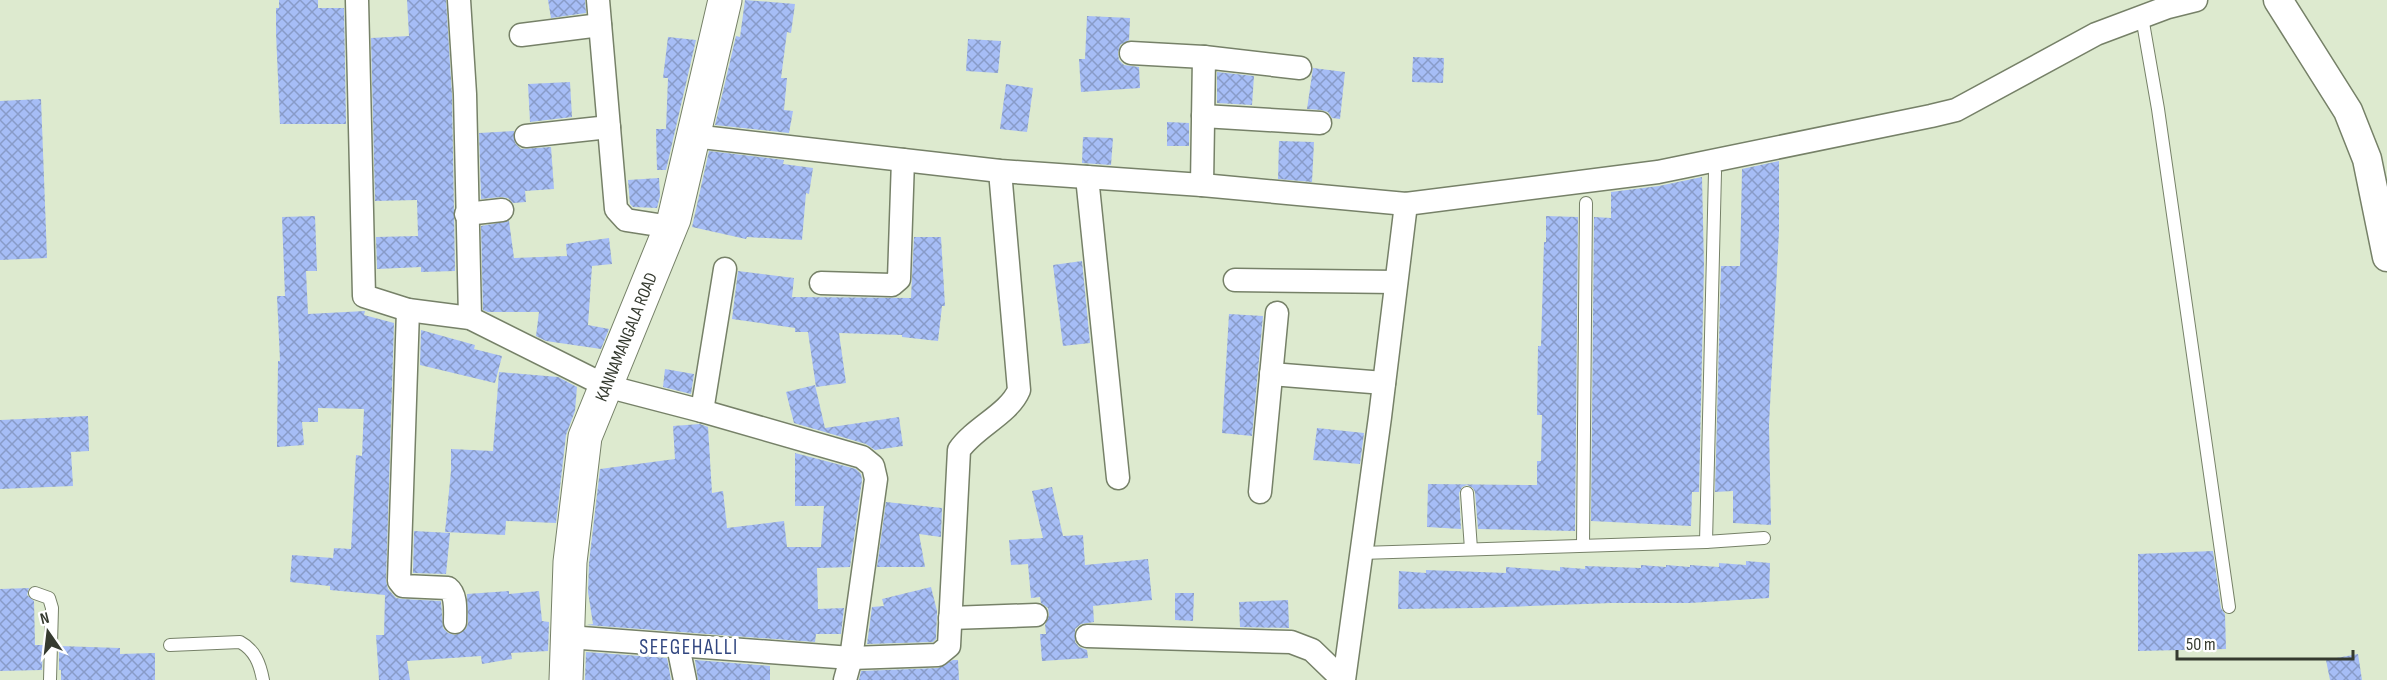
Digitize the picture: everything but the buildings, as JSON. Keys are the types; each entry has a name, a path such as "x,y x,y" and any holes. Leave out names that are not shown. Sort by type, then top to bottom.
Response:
{"main road":[{"name":"KANNAMANGALA ROAD","path":"566,680 570,562 585,437 670,227 725,0"}],"street":[{"path":"357,0 364,296 408,310 470,318 606,386 862,457 873,466 876,479 851,658 845,680"},
{"path":"459,0 465,94 470,318"},
{"path":"598,0 616,209 619,215 626,220 670,227"},
{"path":"693,136 1000,171 1202,185 1406,204 1658,172 1956,110 2096,34 2196,0"},
{"path":"2278,0 2348,111 2367,159 2387,257"},
{"path":"521,35 600,25"},
{"path":"1131,53 1204,57 1300,68"},
{"path":"1202,185 1204,57"},
{"path":"1203,116 1320,123"},
{"path":"526,136 609,127"},
{"path":"821,283 892,285 899,279 903,160"},
{"path":"568,637 851,658 938,655 948,646 959,450 972,433 1010,404 1019,390 1000,171"},
{"path":"1087,177 1118,478"},
{"path":"1344,680 1406,204"},
{"path":"466,214 502,210"},
{"path":"702,411 725,269"},
{"path":"1235,280 1396,282"},
{"path":"408,310 399,581 402,586 451,590 454,594 455,622"},
{"path":"1260,492 1277,313"},
{"path":"1271,374 1384,383"},
{"path":"950,618 1036,615"},
{"path":"1087,636 1292,642 1312,650 1344,680"},
{"path":"678,646 685,680"}],"lane":[{"path":"2142,17 2158,109 2229,607"},
{"path":"1706,542 1715,172"},
{"path":"1583,545 1586,204"},
{"path":"1467,493 1471,549"},
{"path":"1361,553 1706,542 1764,538"},
{"path":"35,593 49,598 52,608 50,680"},
{"path":"170,645 240,642 248,646 255,655 264,680"}],"district":[{"name":"SEEGEHALLI","path":"689,647"}]}
